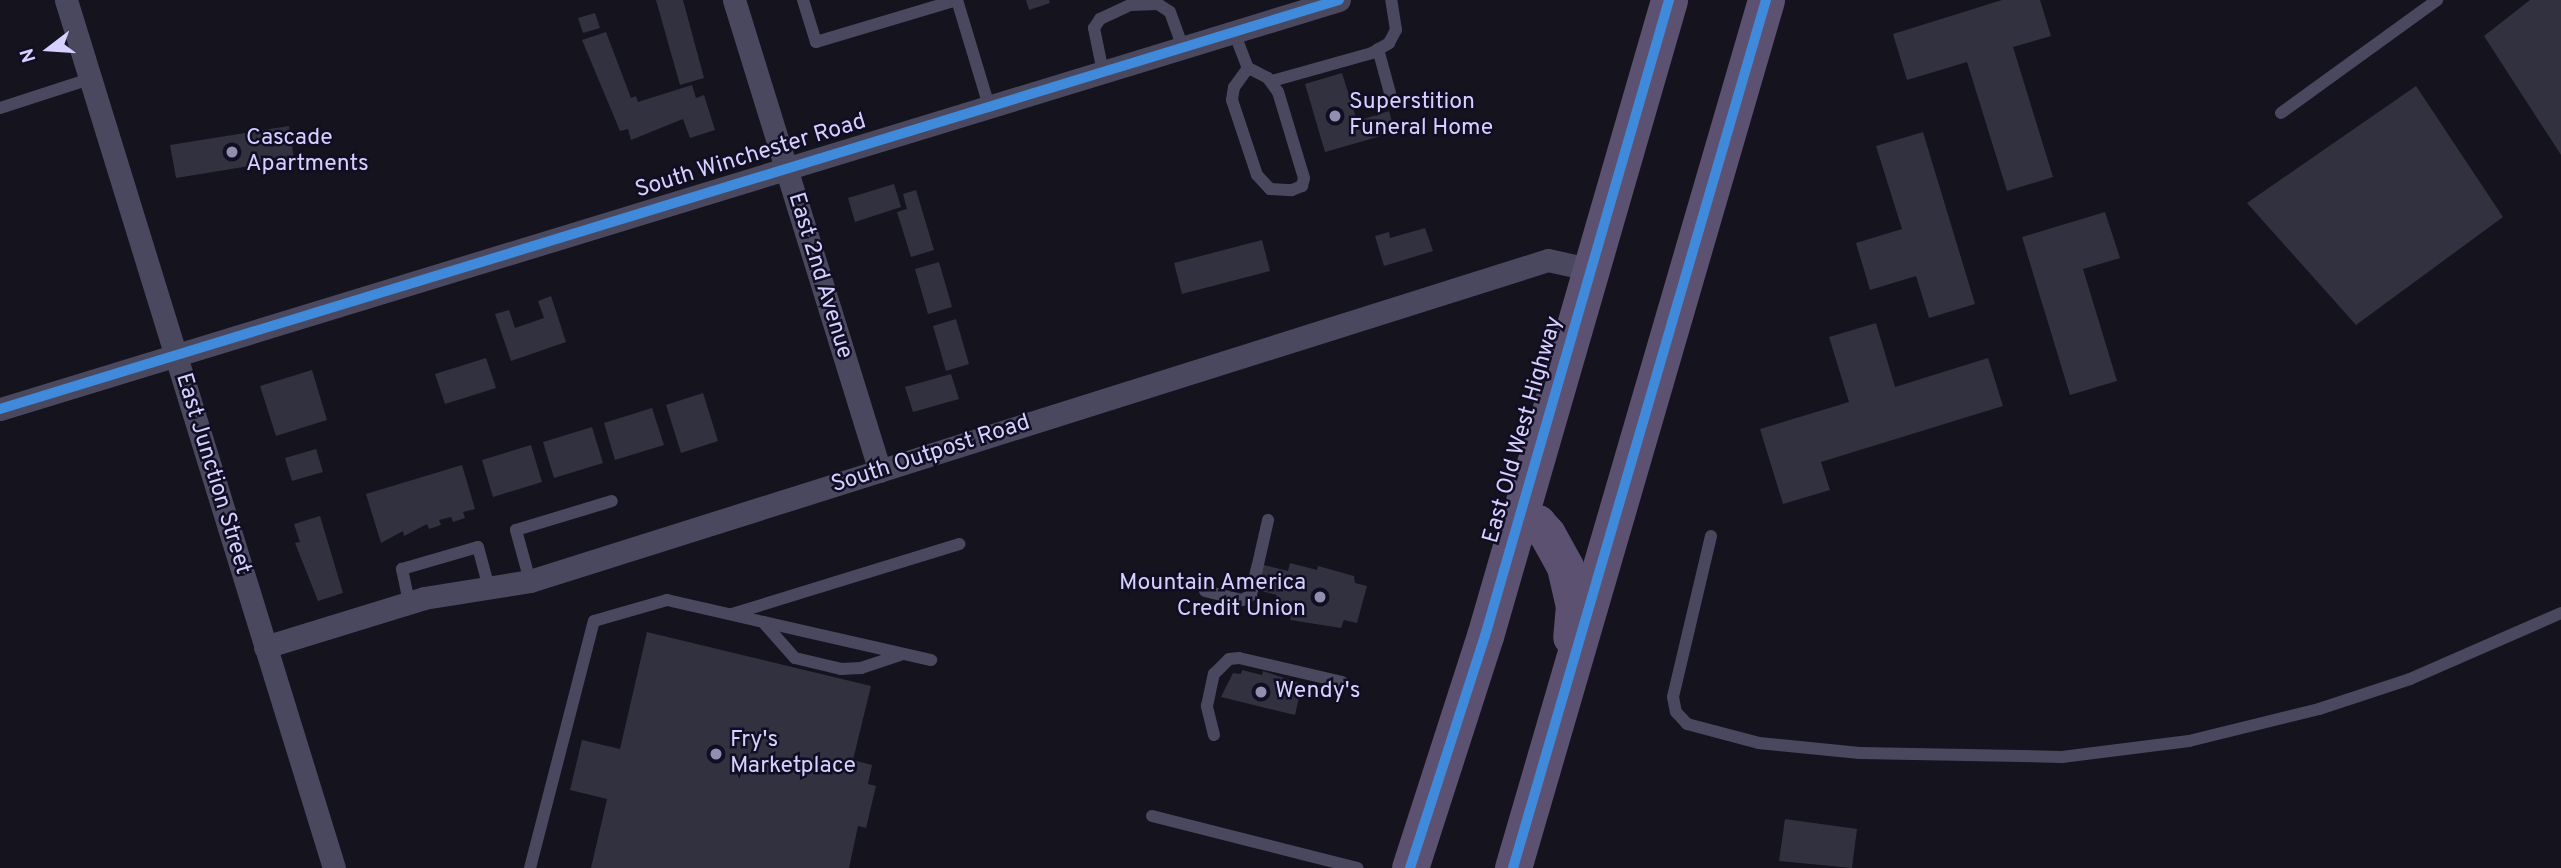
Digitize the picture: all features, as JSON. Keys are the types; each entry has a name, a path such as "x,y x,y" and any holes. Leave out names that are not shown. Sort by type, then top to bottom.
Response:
{"main road":[{"name":"East Old West Highway","path":"1410,868 1520,518 1669,0"},
{"path":"1513,868 1766,0"},
{"path":"1520,518 1537,523 1547,534 1570,586 1574,606 1564,697"}],"street":[{"name":"East Junction Street","path":"66,0 334,868"},
{"name":"East 2nd Avenue","path":"734,0 880,471"},
{"name":"South Winchester Road","path":"0,409 1339,0"},
{"name":"South Outpost Road","path":"265,647 410,602 530,581 1548,260 1593,270"}],"lane":[{"path":"803,0 816,43 957,0 989,106"},
{"path":"1272,81 1378,49 1389,43 1396,30 1391,0"},
{"path":"2281,113 2381,37 2437,0"},
{"path":"1103,72 1094,28 1100,19 1130,5 1158,4 1170,12 1183,47"},
{"path":"1234,32 1248,68 1272,81 1304,178 1302,186 1280,193 1270,190 1257,175 1232,100 1234,87 1248,68"},
{"path":"1378,49 1391,97"},
{"path":"0,108 90,79"},
{"path":"530,581 516,530 612,500"},
{"path":"1205,591 1241,600 1251,595 1268,520"},
{"path":"1711,536 1673,696 1676,712 1687,723 1759,743 1860,753 2062,757 2189,741 2319,709 2410,679 2561,612"},
{"path":"730,614 959,544"},
{"path":"410,602 402,569 478,547 489,588"},
{"path":"530,868 594,621 667,600 931,660"},
{"path":"763,622 795,658 841,669 861,668 903,654"},
{"path":"1214,735 1207,706 1214,674 1229,659 1239,658 1342,682"},
{"path":"1152,816 1358,868"}],"building":[{"path":"656,0 683,0 704,78 680,85"},
{"path":"1026,0 1049,0 1050,3 1029,10"},
{"path":"2002,0 2040,0 2051,36 2013,47 2053,177 2007,191 1967,62 1907,80 1893,34"},
{"path":"2530,0 2561,0 2561,155 2484,36"},
{"path":"595,13 600,28 583,33 578,18"},
{"path":"606,32 631,98 636,96 638,102 692,85 696,98 704,95 715,130 690,138 683,119 631,140 628,129 620,131 582,40"},
{"name":"Superstition Funeral Home","path":"1342,73 1357,121 1389,111 1395,132 1325,152 1305,84"},
{"path":"2416,86 2503,217 2356,325 2247,203"},
{"name":"Cascade Apartments","path":"289,126 294,159 176,178 170,145"},
{"path":"1923,132 1975,304 1929,318 1916,276 1870,290 1856,243 1902,229 1876,146"},
{"path":"894,184 901,207 855,222 848,198"},
{"path":"916,190 934,250 911,257 897,212 907,209 903,194"},
{"path":"2105,212 2120,258 2083,269 2117,381 2070,395 2022,237"},
{"path":"1425,228 1433,251 1384,266 1375,236 1389,232 1390,238"},
{"path":"1262,240 1270,271 1182,294 1174,263"},
{"path":"939,262 952,307 928,314 915,269"},
{"path":"551,296 566,342 511,361 495,314 509,310 515,328 544,318 538,301"},
{"path":"956,319 969,364 946,371 933,326"},
{"path":"1876,323 1895,387 1988,358 2003,406 1821,462 1830,490 1783,504 1760,429 1849,402 1829,337"},
{"path":"486,358 496,388 445,404 435,374"},
{"path":"312,370 327,420 276,436 260,386"},
{"path":"951,374 959,399 913,412 905,387"},
{"path":"703,393 718,441 681,453 666,405"},
{"path":"652,408 664,445 615,460 604,423"},
{"path":"592,427 603,463 554,478 543,442"},
{"path":"531,445 542,482 493,497 482,460"},
{"path":"316,449 323,472 292,481 285,458"},
{"path":"462,465 475,509 463,512 465,518 453,522 451,517 439,520 441,525 429,529 427,524 404,536 403,531 381,543 366,494"},
{"path":"320,516 343,593 318,601 295,543 300,542 294,524"},
{"name":"Mountain America Credit Union","path":"1252,562 1288,571 1290,563 1317,570 1318,566 1354,576 1355,583 1367,586 1357,623 1344,620 1341,628 1290,620 1291,616 1281,613 1284,602 1274,600 1277,595 1246,587"},
{"name":"Fry's Marketplace","path":"647,632 871,686 853,760 872,765 868,784 876,786 866,828 858,826 849,868 591,868 607,799 570,790 582,740 620,749"},
{"name":"Wendy's","path":"1242,670 1262,675 1263,671 1302,684 1295,715 1221,697 1233,673 1241,674"},
{"path":"1785,819 1857,829 1852,868 1779,861"}],"cycle path":[{"path":"0,409 1339,0"},
{"path":"1410,868 1485,636 1669,0"},
{"path":"1513,868 1766,0"}],"place":[{"name":"Superstition Funeral Home","path":"1335,116"},
{"name":"Cascade Apartments","path":"232,152"},
{"name":"Mountain America Credit Union","path":"1320,597"},
{"name":"Wendy's","path":"1261,692"},
{"name":"Fry's Marketplace","path":"716,754"}]}
